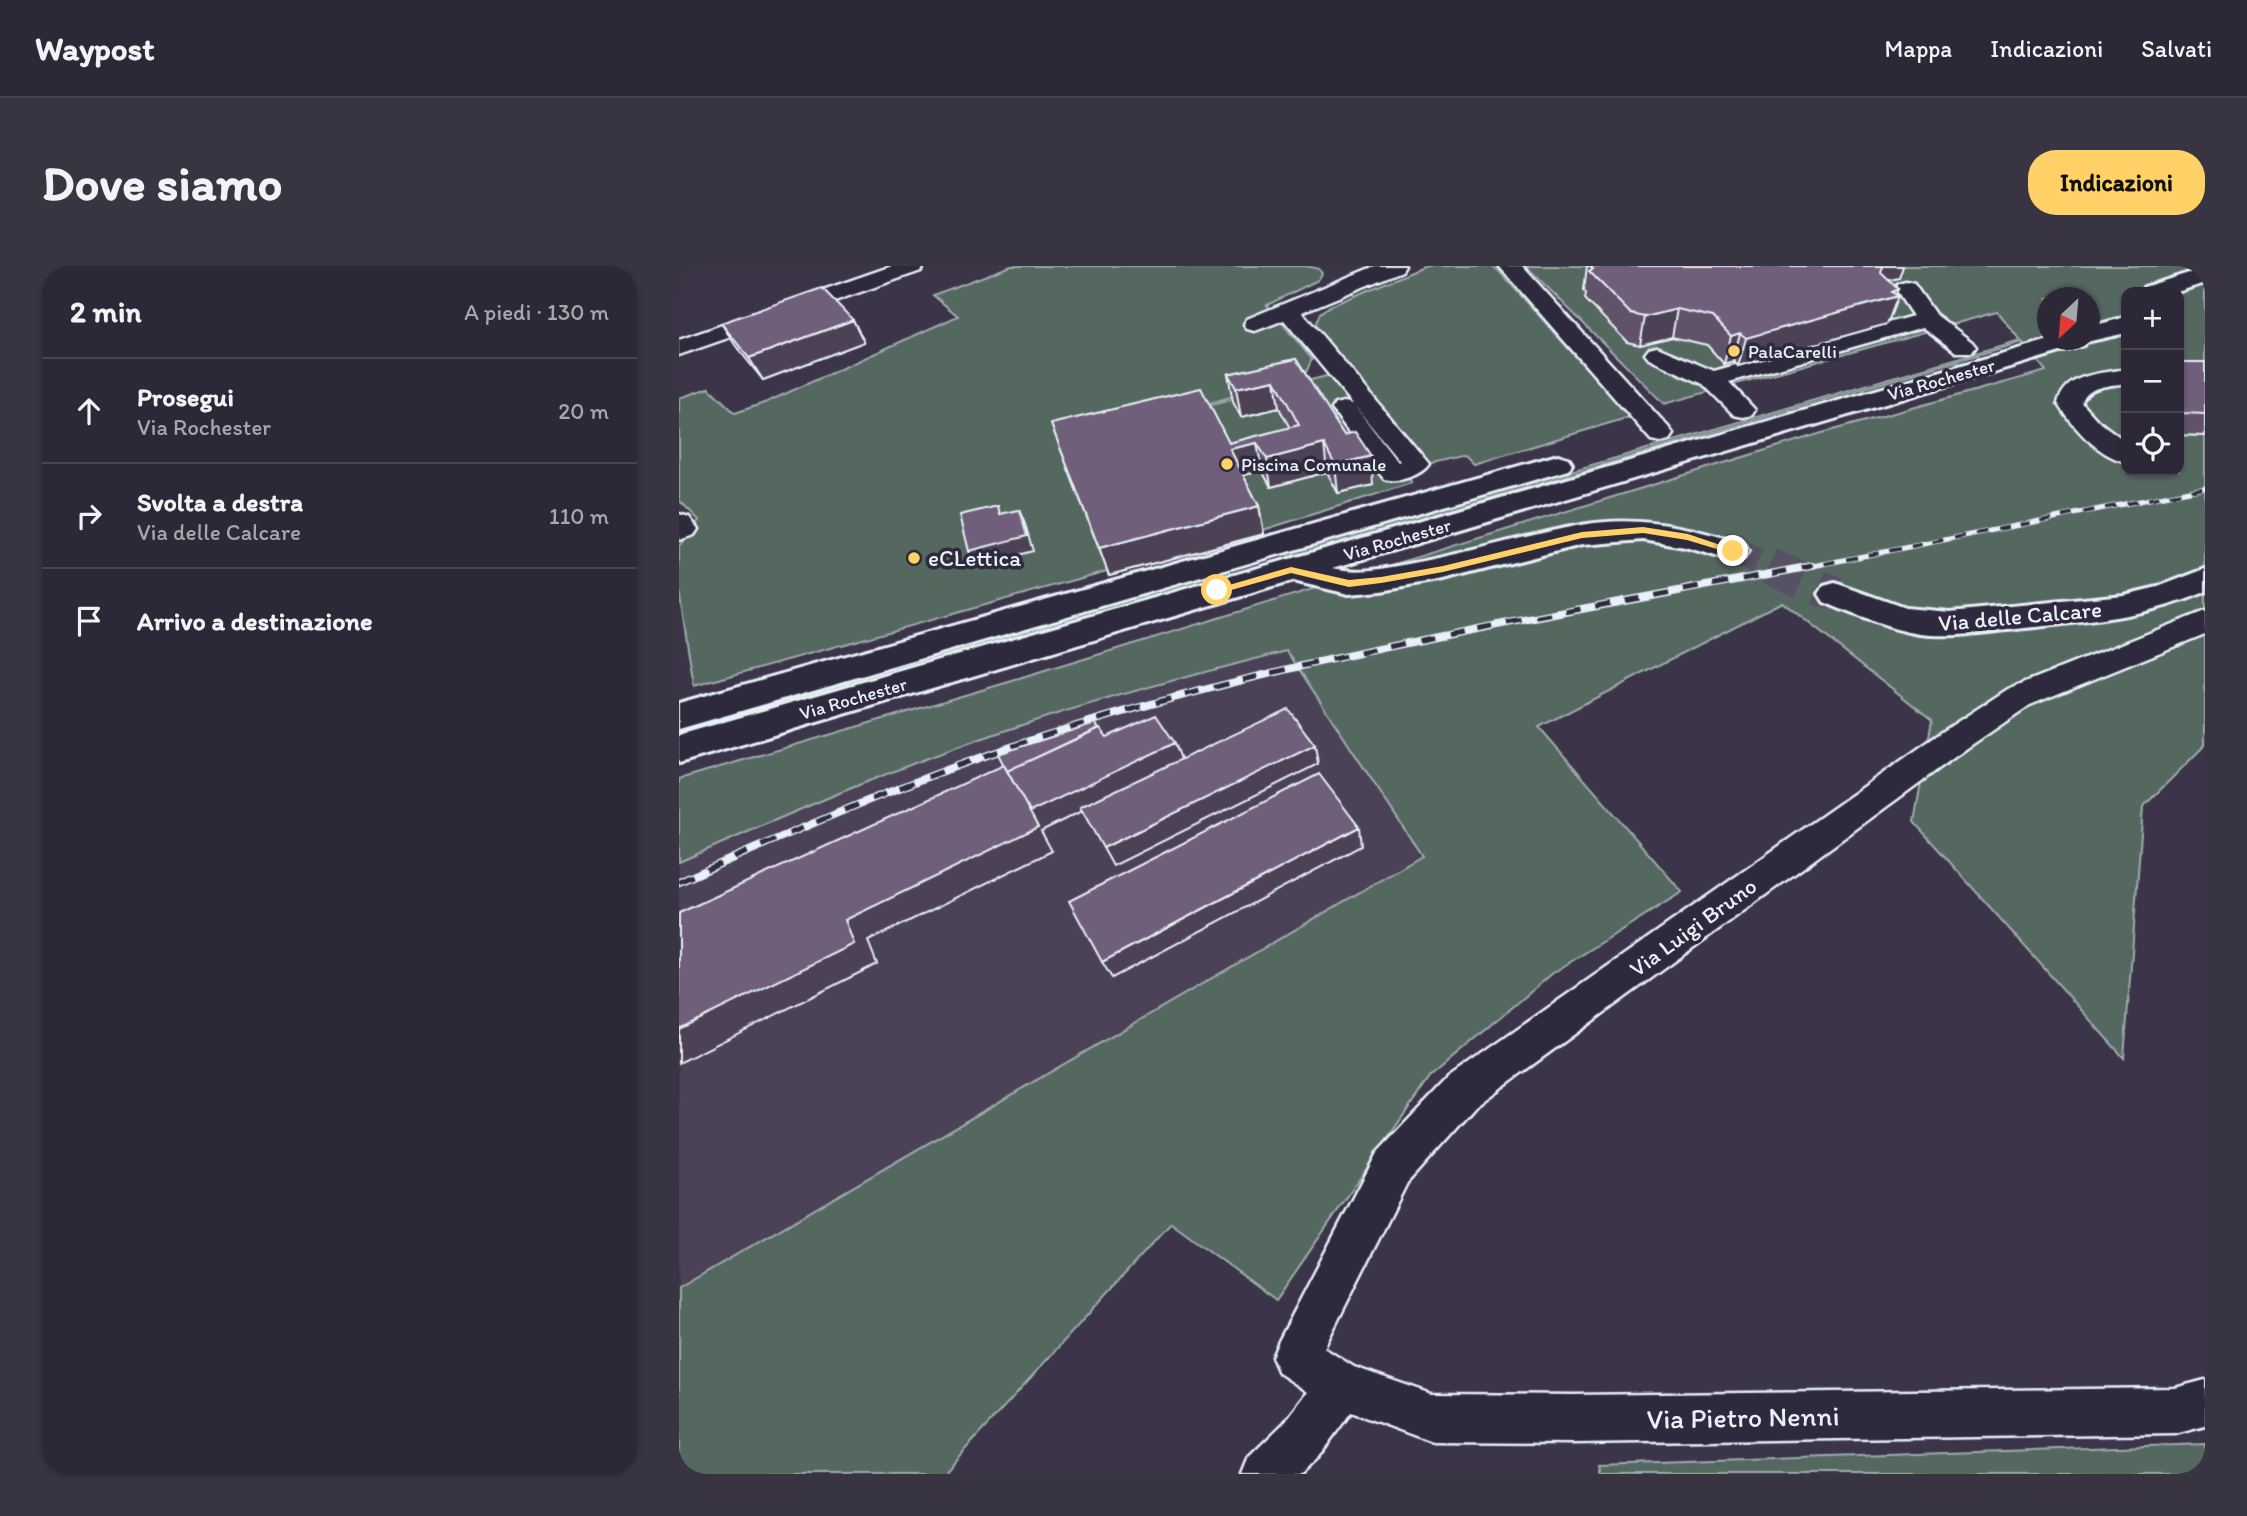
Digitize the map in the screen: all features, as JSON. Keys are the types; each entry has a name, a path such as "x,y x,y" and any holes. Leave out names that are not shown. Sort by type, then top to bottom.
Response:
{"main road":[{"path":"2168,287 2205,275"},
{"path":"2184,307 2205,299"},
{"path":"2100,308 2121,301"},
{"path":"2100,332 2121,325"},
{"name":"Via Rochester","path":"1668,432 2037,326"},
{"name":"Via Rochester","path":"679,716 1284,557 2039,350"},
{"name":"Via Rochester","path":"679,750 1284,557 1583,456"},
{"path":"1284,557 1349,583 1443,569 1582,535 1643,530 1688,537 1733,551"},
{"name":"Via delle Calcare","path":"1835,594 1901,619 1928,624 1950,624 2124,606 2166,596 2205,579"}],"street":[{"path":"679,348 913,266"},
{"path":"1336,266 1361,280"},
{"path":"1255,324 1394,266"},
{"path":"1510,266 1668,432"},
{"path":"1906,289 1927,319 1964,347"},
{"path":"1288,310 1416,464 1393,473 1344,409"},
{"path":"1712,379 1927,319"},
{"path":"1657,354 1712,379 1743,410"},
{"path":"2121,377 2084,384 2073,392 2070,404 2077,416 2121,450"},
{"path":"679,523 684,529 679,531"},
{"name":"Via Luigi Bruno","path":"1295,1357 1392,1168 1462,1092 2019,697 2205,622"},
{"name":"Via Pietro Nenni","path":"1295,1357 1342,1386 1431,1418 1573,1419 2175,1411 2205,1403"},
{"path":"1266,1474 1301,1440 1342,1386"}],"shaded area":[{"path":"1287,651 1423,856 679,1288 679,862 824,798 1024,724 1189,676"}],"green space":[{"path":"1011,266 1306,266 1319,269 1322,274 1318,280 1267,305 1312,359 1304,377 1115,429 1331,375 1412,483 1263,530 1264,534 1109,575 1107,571 694,686 679,591 679,546 699,520 679,500 679,398 709,388 735,413 767,402 958,316 933,295"},
{"path":"1426,266 1491,266 1498,270 1630,417 1474,464 1465,455 1423,465 1320,337 1315,326 1320,313 1330,306"},
{"path":"1526,266 2205,266 2205,384 2184,384 2184,287 2121,287 2121,476 2184,476 2184,435 2205,436 2205,745 2143,807 2124,1058 1914,822 1932,720 1782,602 1539,727 1682,892 1553,973 1430,1077 1276,1300 1171,1223 943,1474 679,1474 679,1288 1422,856 1287,651 1122,694 981,739 851,788 679,862 679,779 1009,682 1822,433 2046,371 2022,342 1288,557 1287,554 2020,340 1997,312 1664,404"},
{"path":"1226,572 1228,575 679,735 679,731"},
{"path":"2205,1444 2205,1474 1601,1474 1599,1465"}],"building":[{"path":"1590,266 1883,266 1881,273 1898,289 1892,292 1898,296 1746,338 1740,333 1731,336 1713,317 1677,309 1645,317 1631,314 1589,271 1593,269"},
{"path":"822,288 853,320 749,358 721,323"},
{"path":"1296,359 1344,435 1355,432 1371,456 1335,465 1324,444 1267,459 1257,443 1230,449 1259,506 1099,548 1051,424 1201,388 1229,443 1299,425 1275,380 1236,388 1228,374"},
{"path":"2184,362 2205,362 2205,414 2184,413"},
{"path":"998,506 1000,514 1019,510 1027,536 969,551 960,515"},
{"path":"1288,709 1315,745 1103,848 1080,807"},
{"path":"1156,715 1175,743 1030,812 1007,771 1100,728 1107,737"},
{"path":"1095,723 1099,728 1007,771 998,754"},
{"path":"1004,765 1038,827 845,920 854,944 679,1029 679,913"},
{"path":"1319,774 1359,827 1102,962 1069,901"}],"tunnel":[{"path":"1733,551 1773,568"},
{"path":"1769,566 1835,594"}],"railway":[{"path":"1803,568 2205,488"},
{"path":"679,882 925,778 1025,742 1166,700 1349,655 1812,566"}],"place":[{"name":"PalaCarelli","path":"1734,351"},
{"name":"Piscina Comunale","path":"1227,464"},
{"name":"eCLettica","path":"914,558"}],"route":[{"path":"1217,590 1291,570 1349,583 1381,580 1443,569 1582,535 1643,530 1688,537 1733,551"}]}
